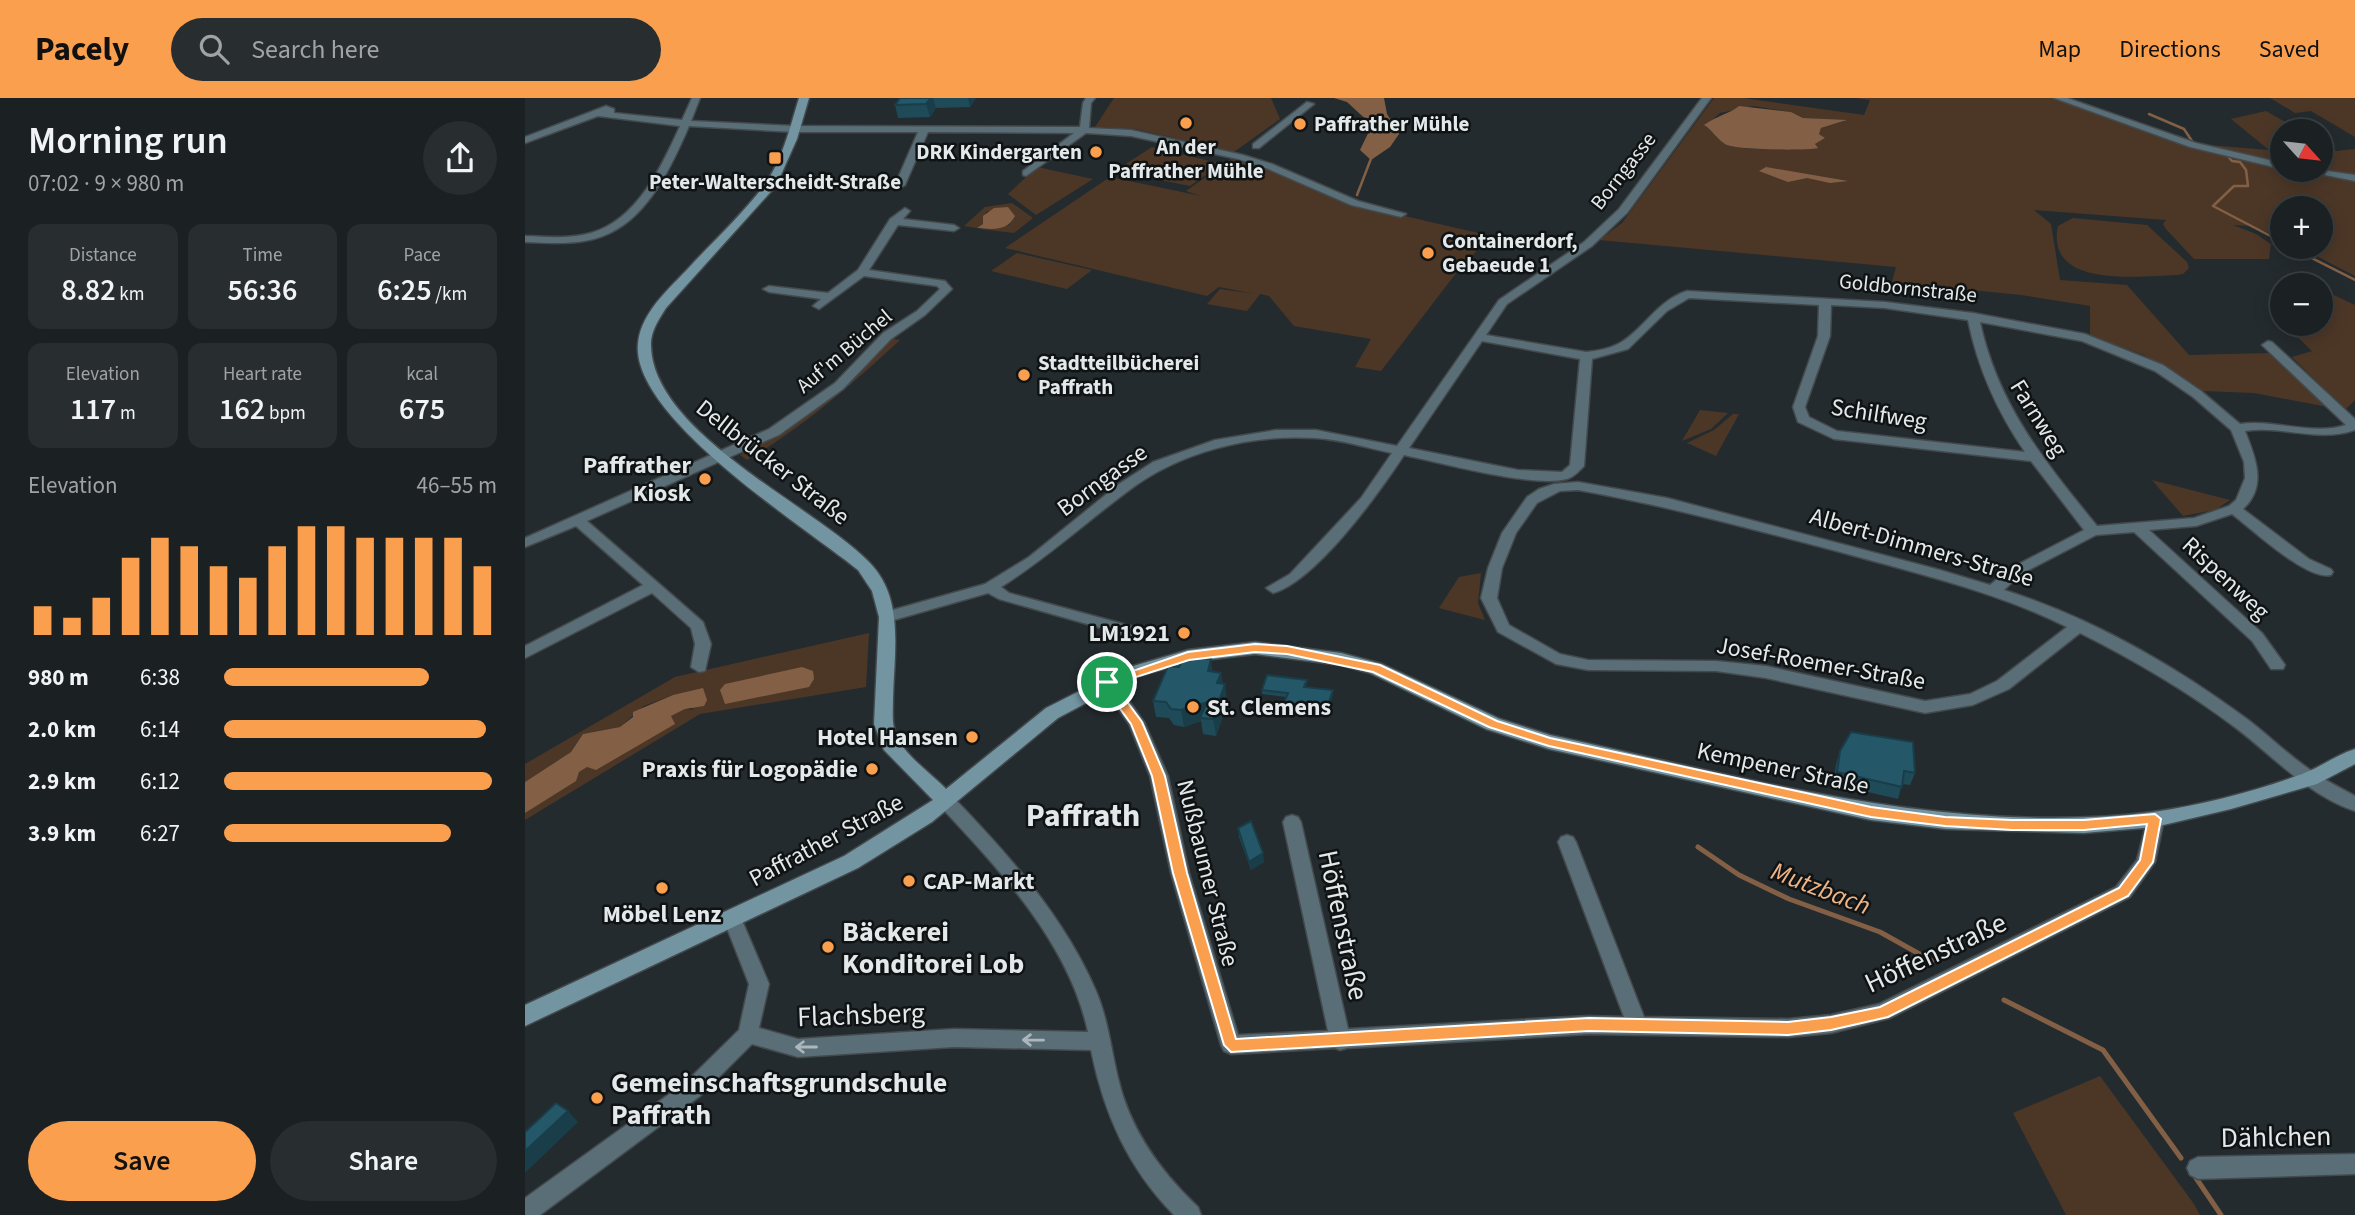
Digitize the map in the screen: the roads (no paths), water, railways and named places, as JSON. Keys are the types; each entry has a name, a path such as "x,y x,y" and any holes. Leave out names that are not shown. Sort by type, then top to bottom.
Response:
{"main road":[{"name":"Dellbrücker Straße","path":"804,98 795,129 770,186 758,203 662,305 647,334 644,349 655,385 689,431 864,566 880,591 887,617 883,724 891,745 945,800"},
{"name":"Kempener Straße","path":"1210,653 1255,648 1341,659 1404,680 1454,706 1520,734 1871,812 1945,821 2084,825 2155,819 2231,802 2310,779 2355,756"},
{"name":"Paffrather Straße","path":"525,1016 851,862 903,832 1052,713 1107,682 1164,661 1210,653"}],"street":[{"path":"525,239 575,239 615,226 647,192 697,98"},
{"path":"1026,173 1084,130 1087,103 1091,98"},
{"name":"Borngasse","path":"1273,588 1295,576 1366,501 1503,302 1588,244 1623,211 1707,98"},
{"path":"2058,98 2193,145 2270,163"},
{"path":"1256,146 1310,104"},
{"path":"525,139 601,109 642,121 795,129 1084,130 1131,134 1231,155 1269,166 1355,203 1401,214"},
{"path":"901,185 924,130"},
{"path":"2333,174 2355,178"},
{"path":"819,306 862,272 894,221 905,211"},
{"path":"894,221 954,228"},
{"name":"Auf'm Büchel","path":"722,457 774,432 839,386 887,336 921,313 946,289 941,283 862,272"},
{"path":"769,289 830,297"},
{"name":"Goldbornstraße","path":"1478,337 1586,356 1624,346 1663,309 1687,295 1825,300 1973,316 2043,328 2117,349 2174,377 2237,428 2251,462 2252,478 2242,502 2234,509"},
{"name":"Schilfweg","path":"1825,300 1824,336 1799,407 1803,419 1811,425 1846,437 2032,457"},
{"name":"Farnweg","path":"1973,316 1981,359 1989,381 2032,457 2094,531"},
{"path":"2237,428 2269,424 2327,433 2343,432 2355,426 2268,345"},
{"name":"Josef-Roemer-Straße","path":"1586,356 1577,466 1573,472 1532,500 1509,533 1495,568 1489,598 1503,628 1556,659 1588,666 1703,664 1728,667 1766,672 1925,707 1973,699 2003,685 2077,626"},
{"name":"Borngasse","path":"887,617 990,587 1034,560 1124,486 1158,465 1209,446 1276,434 1315,434 1401,449"},
{"name":"Albert-Dimmers-Straße","path":"1401,449 1662,501 1994,590 2036,605 2182,682 2253,732 2310,779 2355,804"},
{"path":"525,543 683,471 722,457"},
{"path":"1994,590 2016,570 2094,531 2196,522 2234,509 2304,562 2326,572"},
{"path":"578,520 698,626 703,644 699,667"},
{"name":"Rispenweg","path":"2139,528 2257,637 2277,665"},
{"path":"525,653 652,587"},
{"path":"990,587 1004,596 1133,632"},
{"name":"Nußbaumer Straße","path":"1107,682 1136,722 1159,776 1180,873 1231,1045"},
{"path":"945,800 969,825 1052,930 1081,979 1101,1041 1117,1110 1129,1137 1145,1161 1191,1215"},
{"name":"Höffenstraße","path":"1231,1045 1637,1025 1788,1028 1831,1024 1883,1012 2123,892 2146,862 2155,819"},
{"name":"Höffenstraße","path":"1292,822 1340,1041"},
{"path":"1567,842 1637,1025"},
{"path":"525,1212 693,1089 748,1034 759,984 732,918"},
{"name":"Flachsberg","path":"748,1034 798,1048 954,1038 1101,1041"},
{"name":"Dählchen","path":"2198,1168 2355,1164"}],"waterway":[{"path":"2149,114 2184,129 2192,141"},
{"path":"2227,155 2232,161 2240,162 2246,170 2248,186 2234,186 2213,206 2270,236"},
{"name":"Mutzbach","path":"1357,195 1372,156"},
{"path":"2314,259 2355,280"},
{"name":"Mutzbach","path":"1698,847 1739,875 1789,899 1880,932 1932,961"},
{"name":"Mutzbach","path":"2004,1000 2103,1050 2181,1158"},
{"name":"Mutzbach","path":"2194,1175 2221,1215"}],"place":[{"name":"An der Paffrather Mühle","path":"1186,123"},
{"name":"Paffrather Mühle","path":"1300,124"},
{"name":"DRK Kindergarten","path":"1096,152"},
{"name":"Peter-Walterscheidt-Straße","path":"775,158"},
{"name":"Containerdorf, Gebaeude 1","path":"1428,253"},
{"name":"Stadtteilbücherei Paffrath","path":"1024,375"},
{"name":"Paffrather Kiosk","path":"705,479"},
{"name":"LM1921","path":"1184,633"},
{"name":"St. Clemens","path":"1193,707"},
{"name":"Hotel Hansen","path":"972,737"},
{"name":"Praxis für Logopädie","path":"872,769"},
{"name":"CAP-Markt","path":"909,881"},
{"name":"Möbel Lenz","path":"662,888"},
{"name":"Bäckerei Konditorei Lob","path":"828,947"},
{"name":"Gemeinschaftsgrundschule Paffrath","path":"597,1098"}],"district":[{"name":"Paffrath","path":"1083,815"}]}
